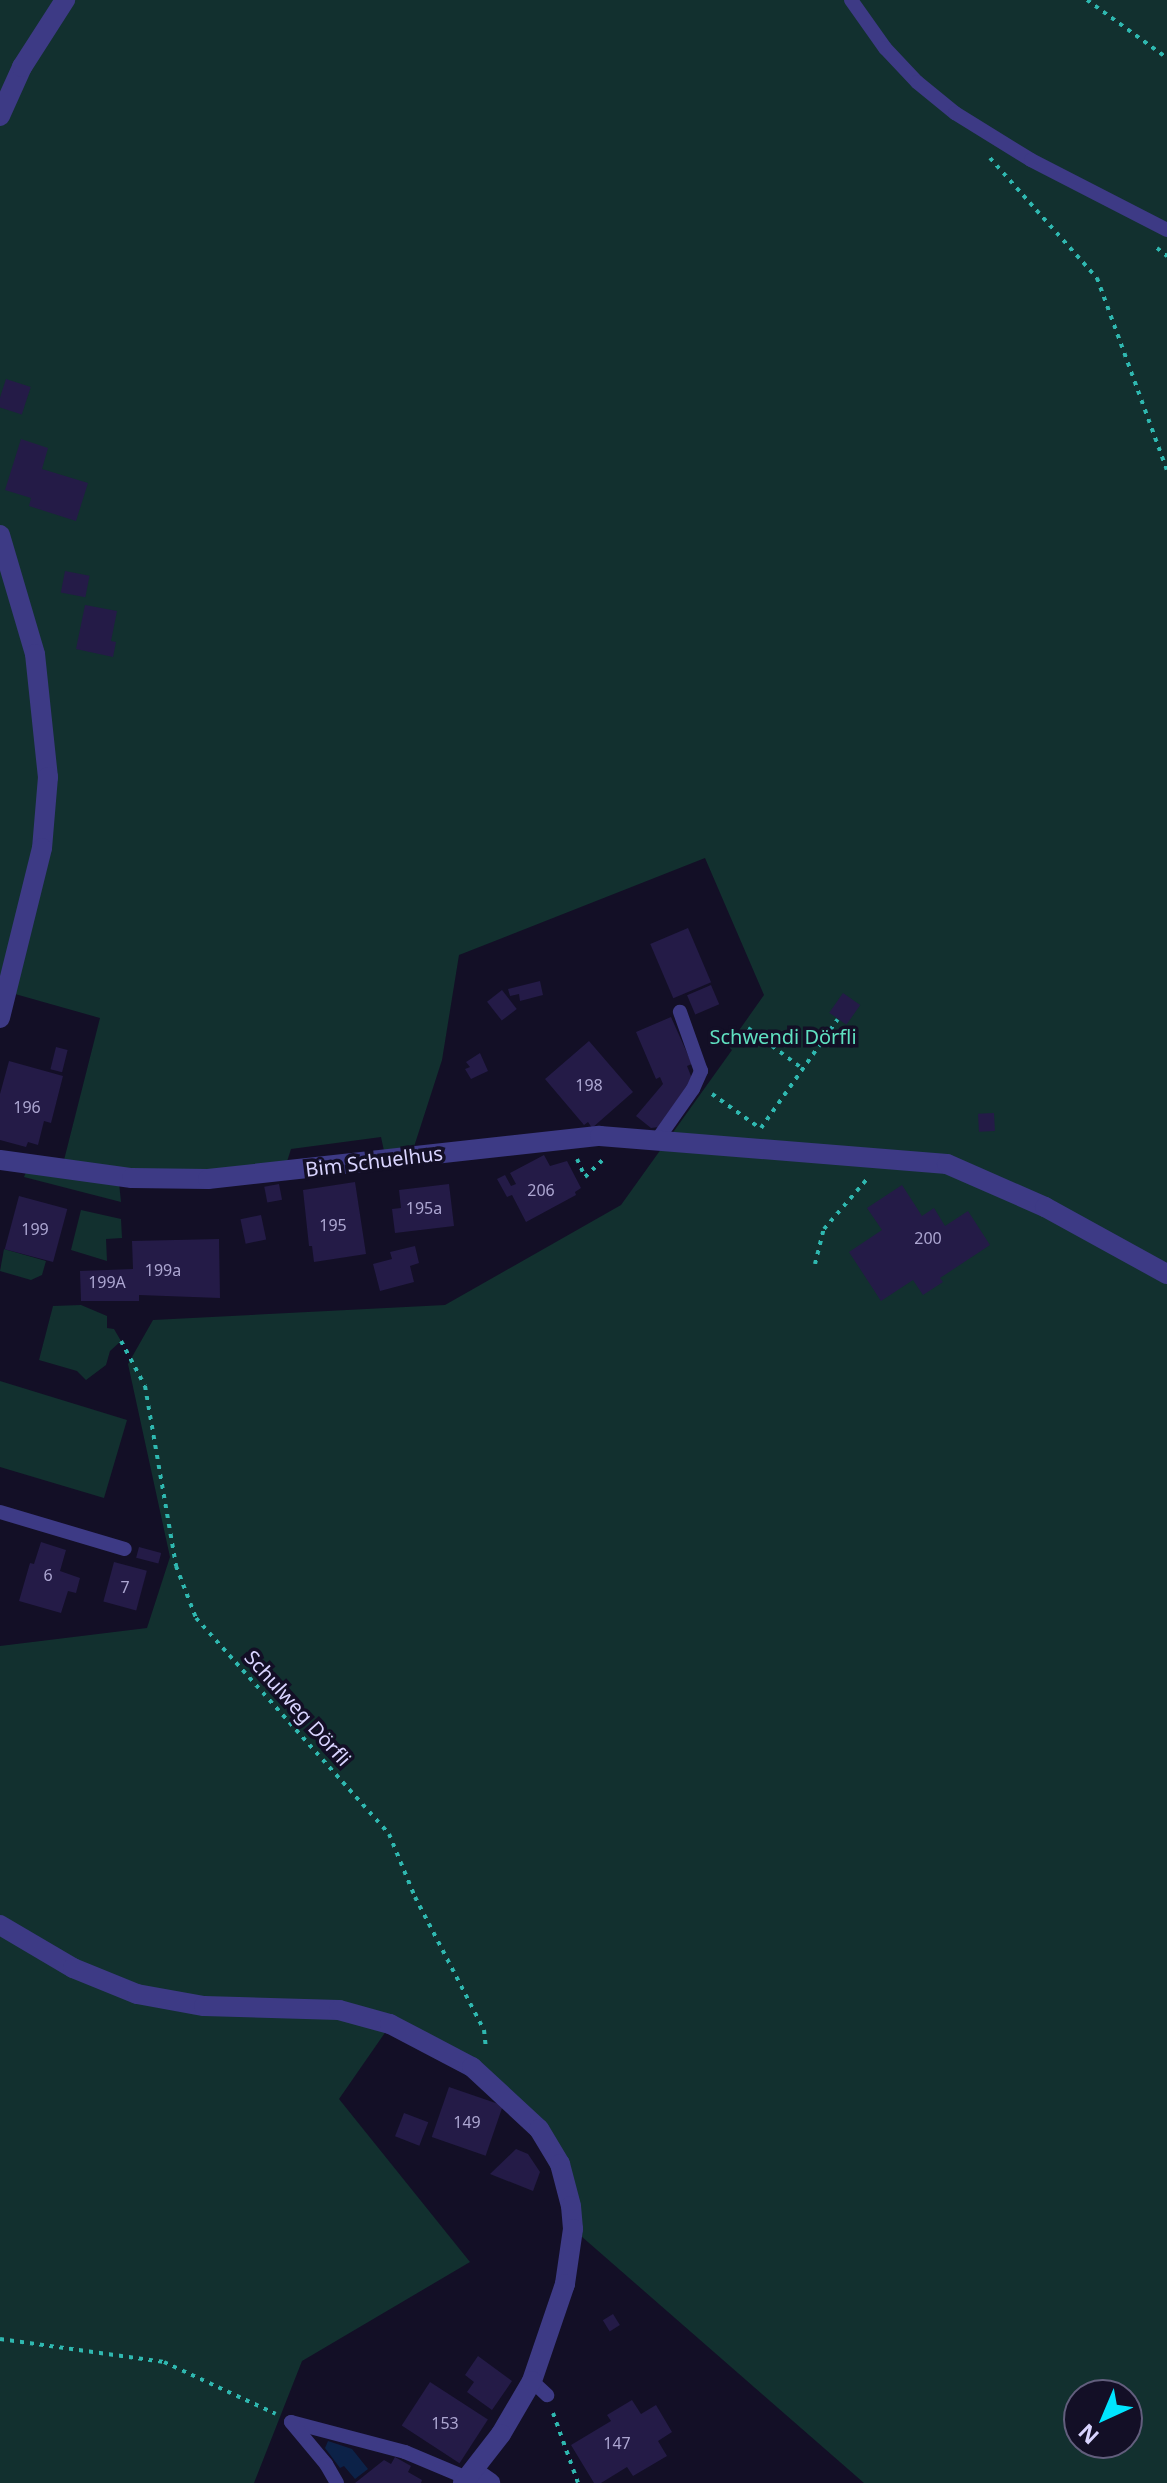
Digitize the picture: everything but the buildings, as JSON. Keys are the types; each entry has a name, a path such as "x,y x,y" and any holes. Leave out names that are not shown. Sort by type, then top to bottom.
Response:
{"street":[{"path":"0,116 28,56 65,0"},
{"path":"0,535 35,654 48,777 42,848 0,1018"},
{"name":"Bim Schuelhus","path":"0,1160 132,1178 208,1179 567,1139 657,1140 748,1147 960,1168 1045,1207 1167,1274"},
{"path":"0,1925 73,1968 137,1994 192,2005 310,2007 365,2015 422,2037 489,2081 517,2105 551,2146 571,2206 573,2229 565,2284 532,2381 507,2425 467,2477 490,2483"}],"lane":[{"path":"851,0 885,48 917,82 955,113 1031,160 1167,230"},
{"path":"657,1140 693,1089 701,1071 680,1012"},
{"path":"0,1512 125,1549"},
{"path":"532,2381 547,2395"},
{"path":"291,2422 405,2452 467,2477"},
{"path":"291,2422 326,2464 337,2483"}],"path":[{"path":"1087,0 1167,58"},
{"path":"981,147 1097,278 1167,470"},
{"path":"748,1147 838,1019"},
{"path":"748,1028 803,1069"},
{"path":"710,1093 761,1129"},
{"path":"815,1264 824,1229 886,1161"},
{"name":"Schulweg Dörfli","path":"121,1341 145,1386 176,1566 196,1618 389,1834 415,1897 484,2030 489,2081"},
{"path":"0,2339 164,2362 291,2422"},
{"path":"547,2395 578,2483"}],"green space":[{"name":"Schwendi Dörfli","path":"0,0 1167,0 1167,2483 864,2483 573,2229 571,2206 517,2105 391,2024 339,2099 470,2262 302,2361 254,2483 0,2483 0,1646 147,1628 170,1557 128,1364 153,1320 445,1305 621,1205 732,1050 728,1046 764,995 705,858 459,955 442,1060 411,1156 386,1160 381,1137 291,1149 284,1171 62,1168 100,1018 8,992 0,1018"},
{"path":"26,1172 119,1183 121,1202 24,1177"},
{"path":"81,1210 121,1219 122,1238 106,1239 107,1261 71,1250"},
{"path":"4,1249 46,1261 42,1275 31,1280 0,1271"},
{"path":"81,1305 107,1316 107,1328 114,1329 121,1341 110,1351 106,1365 86,1380 77,1371 39,1360 53,1306"},
{"path":"0,1381 127,1420 104,1498 0,1467"}],"water":[{"path":"328,2441 352,2449 368,2469 355,2479 344,2466 340,2468 325,2448"}]}
